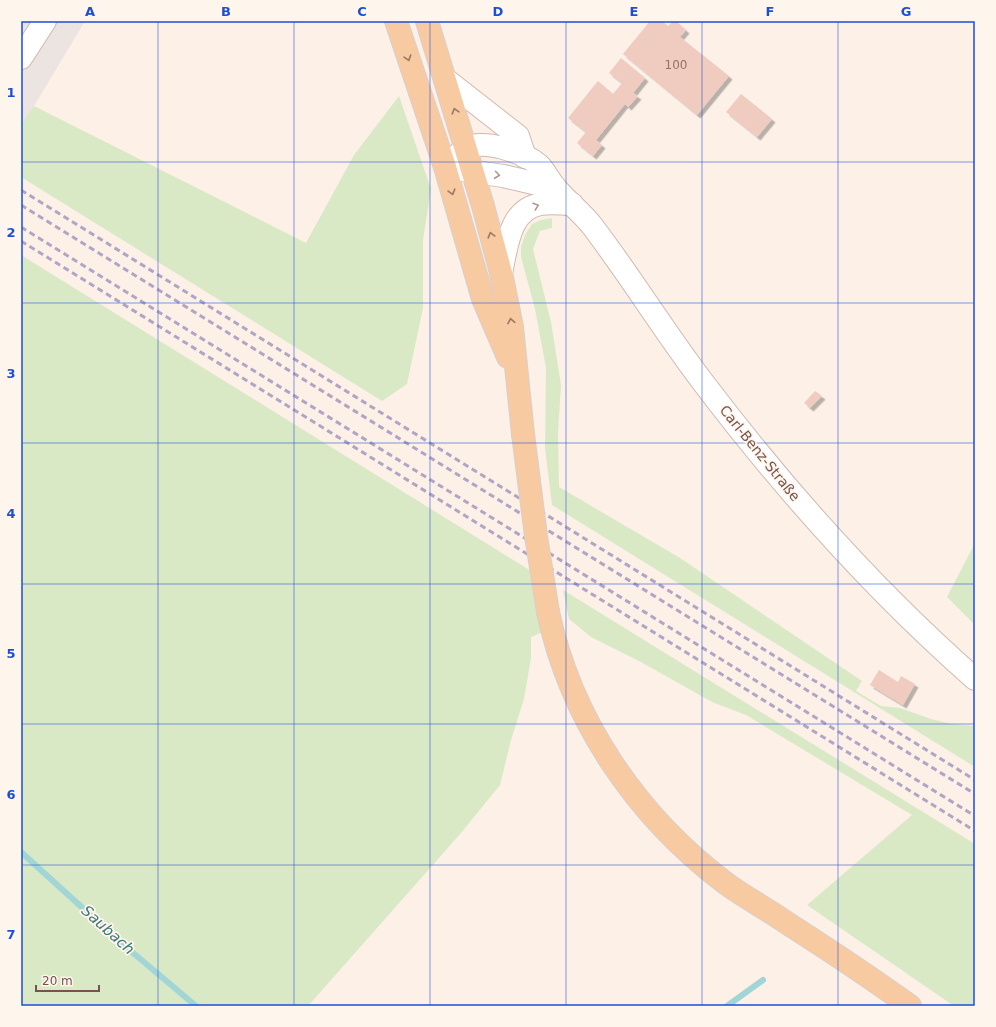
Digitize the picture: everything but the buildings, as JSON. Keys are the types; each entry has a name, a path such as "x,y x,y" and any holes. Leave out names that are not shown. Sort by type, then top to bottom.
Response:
{"main road":[{"path":"396,21 445,167 483,299 516,374"},
{"path":"427,21 466,148 501,273 512,327 523,434 536,536 548,612 569,682 590,727 633,793 677,843 725,882 864,972 910,1006"}],"street":[{"path":"21,58 46,21"},
{"path":"445,79 518,136 525,157"},
{"name":"Carl-Benz-Straße","path":"466,148 494,146 503,147 539,165 555,188 591,225 701,380 777,476 841,547 906,614 975,679"},
{"path":"445,167 466,148"},
{"path":"445,167 503,176 555,188"},
{"path":"501,273 512,225 521,212 542,203 572,204"}],"shaded area":[{"path":"21,21 85,21 34,106 21,124"}],"green space":[{"path":"399,96 431,189 423,240 423,308 407,384 382,401 21,177 21,124 34,106 306,243 354,155"},
{"path":"552,218 552,228 540,231 533,249 551,322 561,385 558,432 559,487 680,558 862,681 856,691 881,706 900,708 931,719 952,724 975,726 975,767 552,505 545,448 546,368 535,309 521,257 521,247 525,235 532,224 541,220"},
{"path":"21,255 544,579 552,628 531,637 531,658 524,699 511,740 500,785 461,833 308,1006 21,1006"},
{"path":"975,543 975,625 947,597"},
{"path":"563,590 975,844 975,1006 954,1006 807,905 912,815 746,715 712,702 641,662 591,637 569,619"}],"waterway":[{"name":"Saubach","path":"21,852 119,941 196,1006"},
{"name":"Saubach","path":"727,1006 763,980"}],"railway":[{"path":"21,190 975,780"},
{"path":"21,205 975,794"},
{"path":"21,227 975,816"},
{"path":"21,241 975,831"}]}
